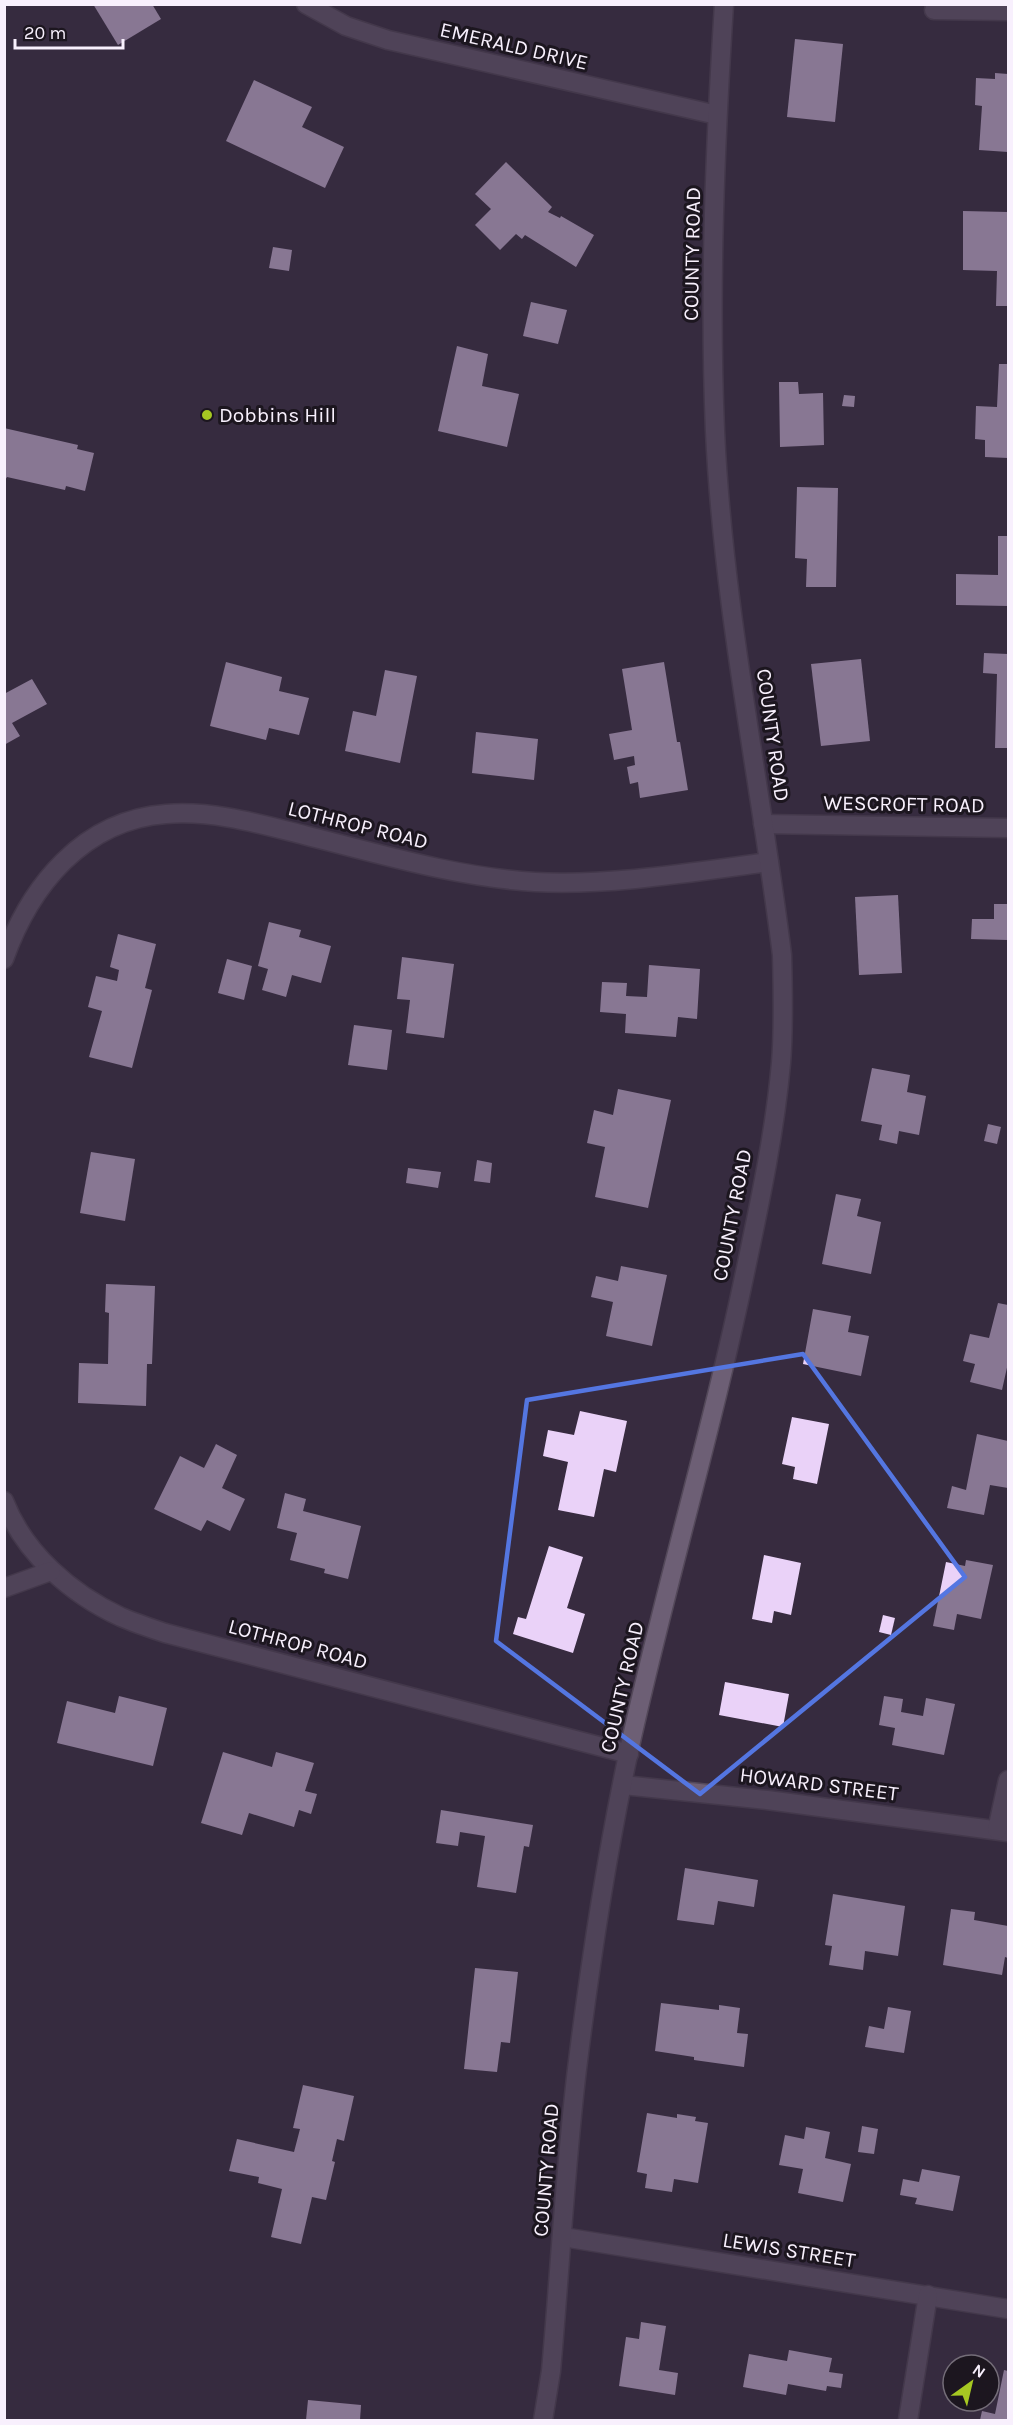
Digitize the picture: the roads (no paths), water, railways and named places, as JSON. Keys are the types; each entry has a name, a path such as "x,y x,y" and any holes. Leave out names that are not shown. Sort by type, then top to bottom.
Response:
{"street":[{"name":"EMERALD DRIVE","path":"306,4 346,26 388,40 717,115"},
{"name":"COUNTY ROAD","path":"543,2421 551,2371 577,2070 596,1938 629,1754 678,1545 723,1377 754,1230 781,1064 782,955 729,579 716,444 713,314 717,115 724,4"},
{"path":"934,9 1008,11"},
{"name":"LOTHROP ROAD","path":"4,959 14,931 36,892 60,863 89,840 123,822 165,814 213,815 264,825 427,866 535,882 662,876 769,862"},
{"name":"WESCROFT ROAD","path":"763,824 1008,828"},
{"name":"LOTHROP ROAD","path":"4,1501 25,1539 51,1571 83,1596 120,1617 165,1633 629,1754"},
{"path":"4,1588 51,1571"},
{"path":"1003,1831 1008,1780"},
{"name":"HOWARD STREET","path":"623,1785 766,1800 1003,1831"},
{"name":"LEWIS STREET","path":"563,2237 1008,2309"},
{"path":"908,2421 928,2295"}],"place":[{"name":"Dobbins Hill","path":"207,415"}]}
